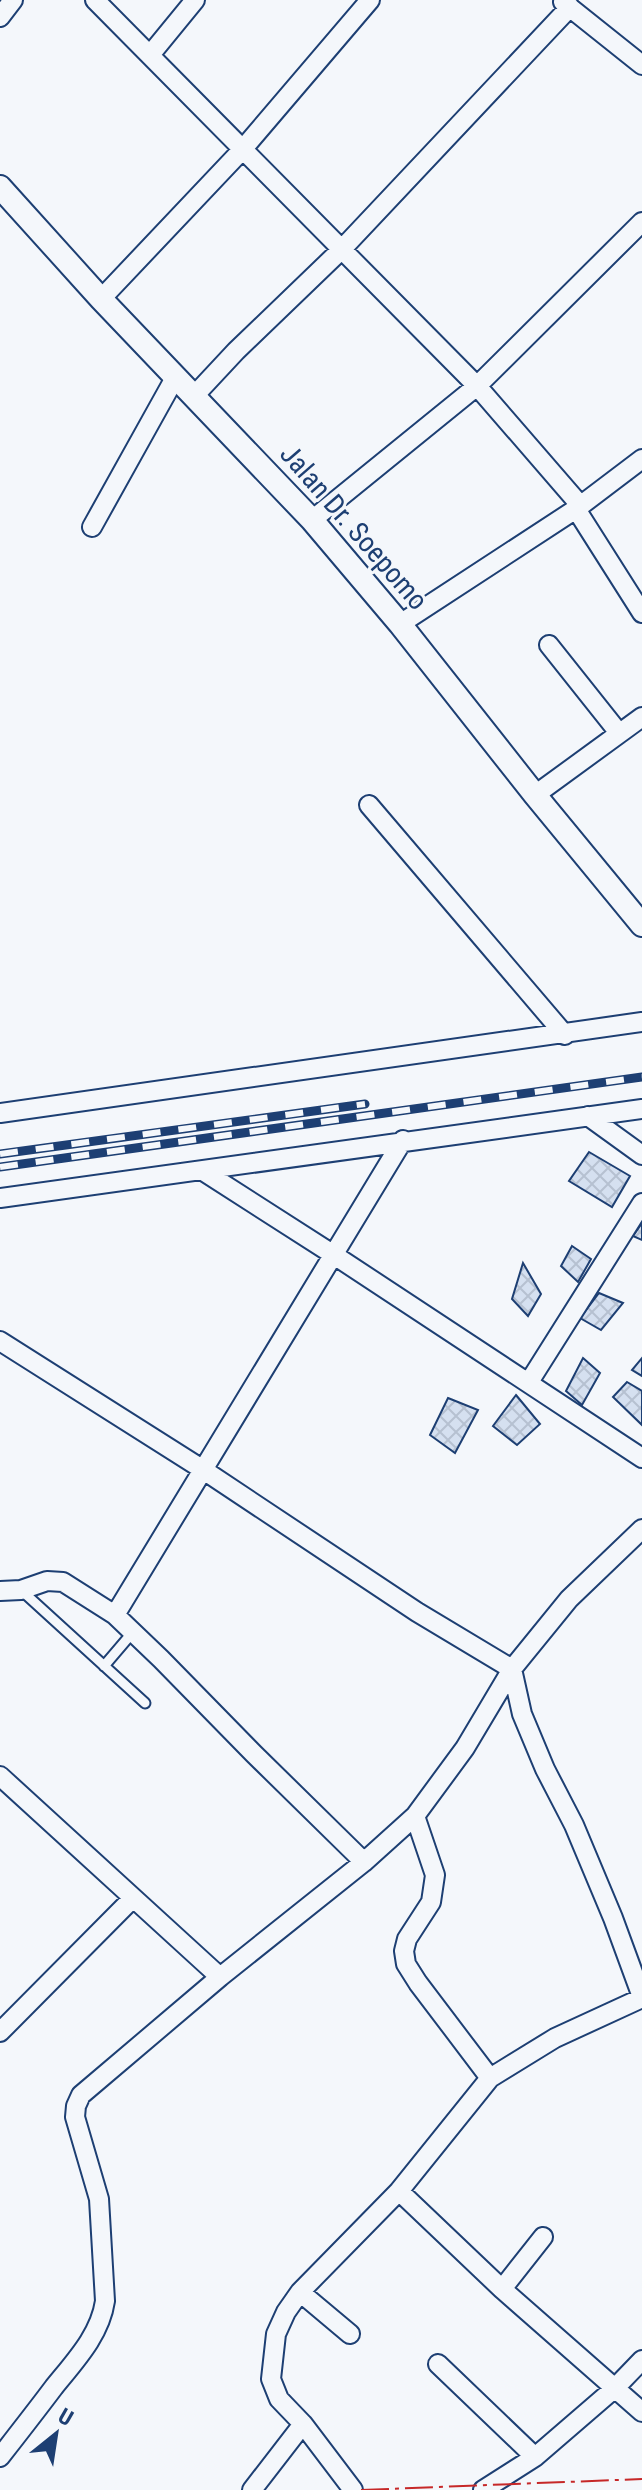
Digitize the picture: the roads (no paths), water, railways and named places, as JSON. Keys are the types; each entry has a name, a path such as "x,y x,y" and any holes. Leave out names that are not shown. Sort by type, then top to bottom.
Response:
{"street":[{"path":"0,17 13,0"},
{"path":"95,0 477,386 578,507 642,613"},
{"path":"150,55 195,0"},
{"path":"101,299 242,150 370,0"},
{"path":"194,396 342,249 566,4 641,62"},
{"name":"Jalan Dr. Soepomo","path":"0,187 101,299 312,520 400,624 642,925"},
{"path":"312,520 477,386 642,222"},
{"path":"92,527 176,376"},
{"path":"400,624 578,507 642,459"},
{"path":"549,645 619,733"},
{"path":"535,795 642,717"},
{"path":"369,805 565,1035"},
{"path":"0,1113 642,1022"},
{"path":"0,1198 642,1109"},
{"path":"588,1116 642,1155"},
{"path":"115,1615 403,1140"},
{"path":"203,1171 642,1458"},
{"path":"529,1382 642,1203"},
{"path":"0,1341 202,1469 417,1612 512,1669 522,1714 545,1769 574,1825 642,1997 555,2038 490,2078 399,2191 300,2292 276,2334 271,2379 279,2399 303,2424 353,2490"},
{"path":"2,2449 86,2347 103,2313 105,2301 99,2199 75,2117 81,2095 220,1977 364,1862 415,1816 465,1748 512,1669 569,1599 642,1529"},
{"path":"0,1591 21,1590 47,1581 63,1582 115,1615 364,1862"},
{"path":"0,1776 220,1977"},
{"path":"415,1816 435,1875 431,1902 407,1939 404,1951 406,1964 490,2078"},
{"path":"0,2032 133,1898"},
{"path":"399,2191 502,2289 642,2412"},
{"path":"502,2289 543,2237"},
{"path":"300,2292 350,2334"},
{"path":"483,2490 535,2457 615,2388 642,2360"},
{"path":"438,2364 535,2457"},
{"path":"252,2490 303,2424"}],"lane":[{"path":"21,1590 145,1703"},
{"path":"104,1666 133,1632"}],"railway":[{"path":"0,1167 642,1077"},
{"path":"0,1154 365,1104"}]}
